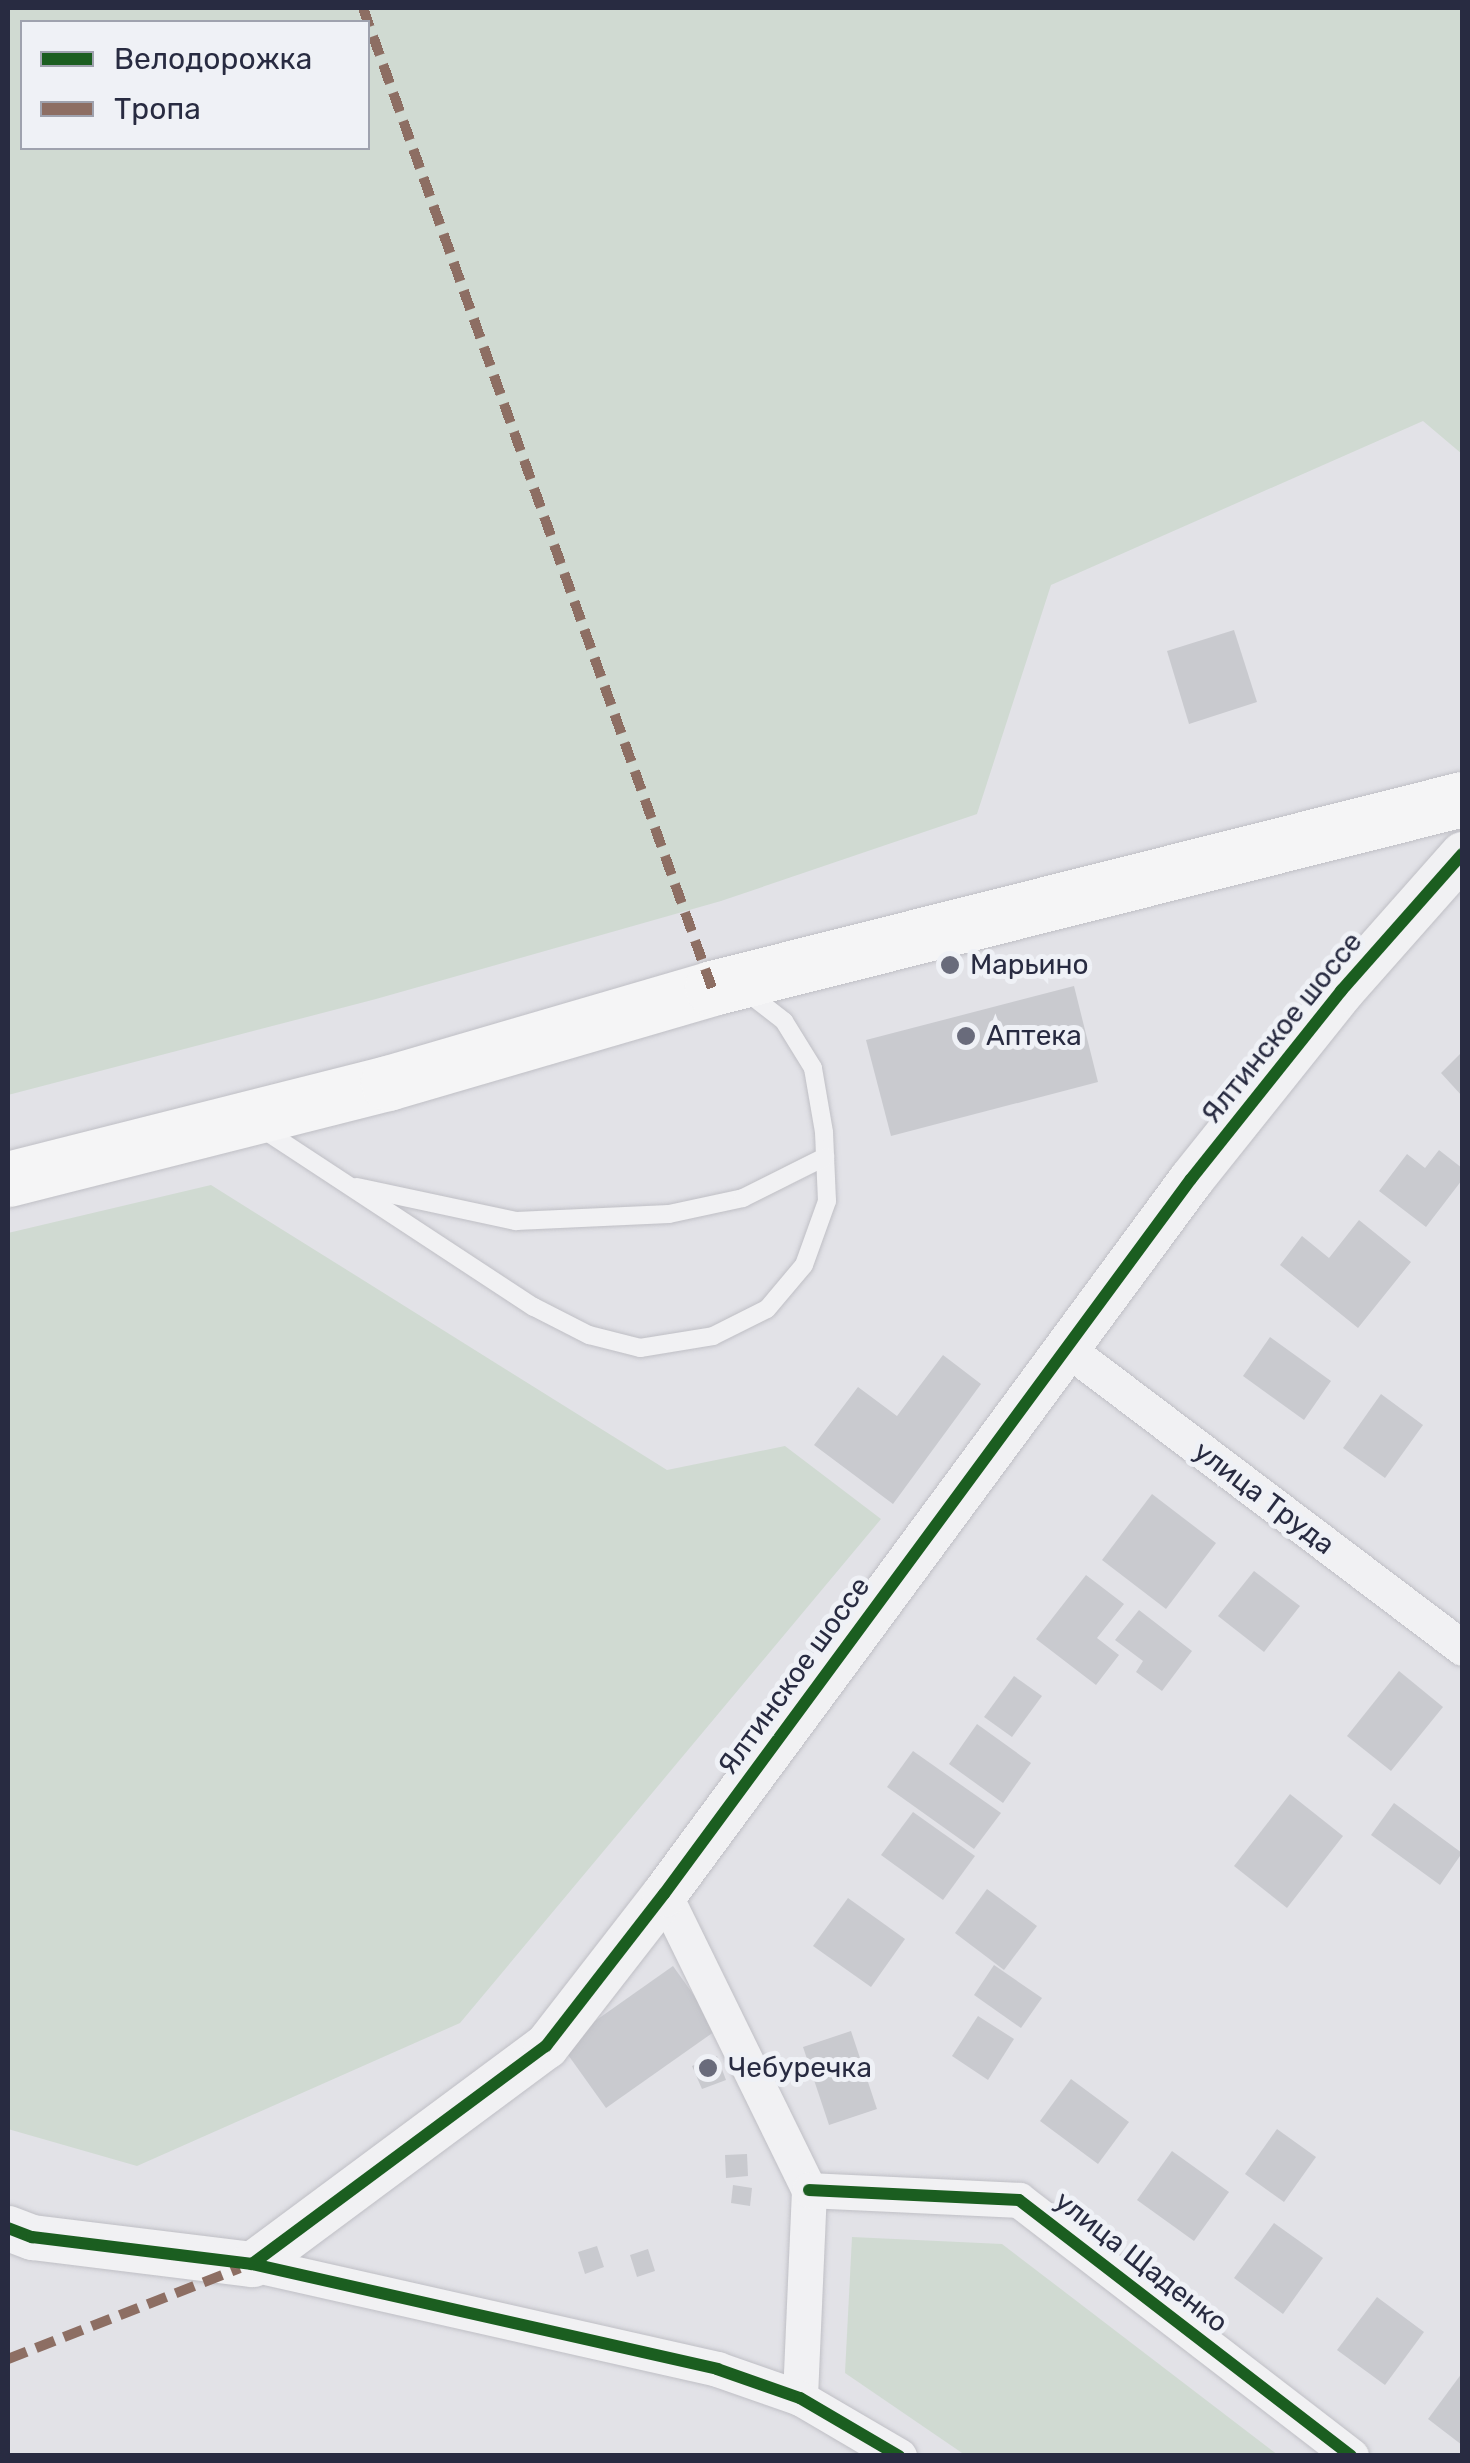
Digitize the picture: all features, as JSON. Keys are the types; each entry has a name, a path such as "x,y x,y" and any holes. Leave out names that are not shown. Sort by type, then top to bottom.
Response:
{"main road":[{"path":"8,1179 388,1083 734,983 1462,799"}],"street":[{"name":"Ялтинское шоссе","path":"252,2264 546,2046 664,1894 1191,1179 1330,1005 1462,854"},
{"name":"улица Труда","path":"1066,1348 1462,1648"},
{"path":"664,1894 810,2190 800,2398"},
{"name":"улица Щаденко","path":"810,2190 1018,2200 1351,2456"},
{"path":"8,2228 32,2237 252,2264 717,2368 800,2398 899,2456"}],"lane":[{"path":"245,1118 534,1307 589,1335 640,1348 712,1336 767,1309 804,1265 827,1201 826,1157 813,1068 784,1021 734,983"},
{"path":"346,1184 516,1221 669,1214 743,1198 826,1157"}],"shaded area":[{"path":"8,8 1462,8 1462,454 1423,421 1051,585 977,814 721,901 376,999 8,1095"},
{"path":"211,1185 667,1470 785,1446 881,1519 460,2023 137,2166 8,2129 8,1233"},
{"path":"852,2237 1002,2244 1278,2455 965,2455 845,2373"}],"building":[{"path":"1234,630 1257,702 1189,724 1167,651"},
{"path":"1074,986 1098,1082 891,1136 866,1040"},
{"path":"1462,1052 1462,1096 1441,1073"},
{"path":"1439,1150 1462,1168 1462,1180 1426,1227 1379,1191 1407,1154 1425,1168"},
{"path":"1359,1220 1411,1262 1358,1328 1280,1265 1302,1236 1329,1258"},
{"path":"1270,1337 1331,1381 1304,1420 1243,1376"},
{"path":"943,1355 981,1384 893,1504 814,1445 858,1387 897,1416"},
{"path":"1381,1394 1423,1425 1385,1478 1343,1448"},
{"path":"1152,1494 1216,1543 1166,1609 1102,1560"},
{"path":"1254,1571 1300,1606 1264,1652 1218,1616"},
{"path":"1086,1575 1124,1604 1097,1638 1119,1655 1096,1685 1036,1639"},
{"path":"1139,1610 1192,1651 1162,1691 1136,1672 1143,1661 1115,1640"},
{"path":"1399,1671 1443,1707 1391,1771 1347,1736"},
{"path":"1014,1676 1042,1696 1012,1737 984,1717"},
{"path":"977,1724 1031,1763 1003,1803 949,1764"},
{"path":"913,1751 1001,1813 974,1849 887,1787"},
{"path":"1290,1794 1343,1836 1287,1908 1234,1866"},
{"path":"1394,1803 1462,1853 1440,1885 1371,1835"},
{"path":"913,1812 975,1856 943,1900 881,1855"},
{"path":"987,1889 1037,1926 1004,1970 955,1933"},
{"path":"848,1898 905,1939 871,1987 813,1946"},
{"path":"994,1965 1042,1998 1021,2028 974,1995"},
{"path":"673,1966 718,2029 606,2108 561,2045"},
{"path":"978,2016 1014,2039 988,2080 952,2056"},
{"path":"851,2031 877,2109 829,2125 803,2047"},
{"path":"717,2056 726,2080 702,2089 692,2066"},
{"path":"1071,2079 1129,2122 1098,2164 1040,2121"},
{"path":"1277,2129 1316,2157 1284,2202 1245,2174"},
{"path":"1172,2151 1229,2192 1194,2241 1137,2200"},
{"path":"747,2154 748,2176 726,2178 725,2155"},
{"path":"733,2185 752,2188 750,2206 731,2203"},
{"path":"1274,2223 1323,2258 1283,2314 1234,2278"},
{"path":"597,2246 604,2267 585,2274 578,2252"},
{"path":"648,2249 655,2271 637,2277 630,2255"},
{"path":"1377,2297 1424,2332 1385,2385 1337,2350"},
{"path":"1462,2373 1462,2445 1428,2419"}],"marked path":[{"path":"363,8 367,20"},
{"path":"370,28 712,988"},
{"path":"8,2359 240,2268"}],"cycle path":[{"path":"8,2228 32,2237 252,2264 546,2046 664,1894 1191,1179 1341,991 1462,854"},
{"path":"809,2190 1019,2200 1351,2456"},
{"path":"252,2264 717,2369 800,2398 899,2456"}],"place":[{"name":"Марьино","path":"950,965"},
{"name":"Аптека","path":"966,1036"},
{"name":"Чебуречка","path":"708,2068"}]}
